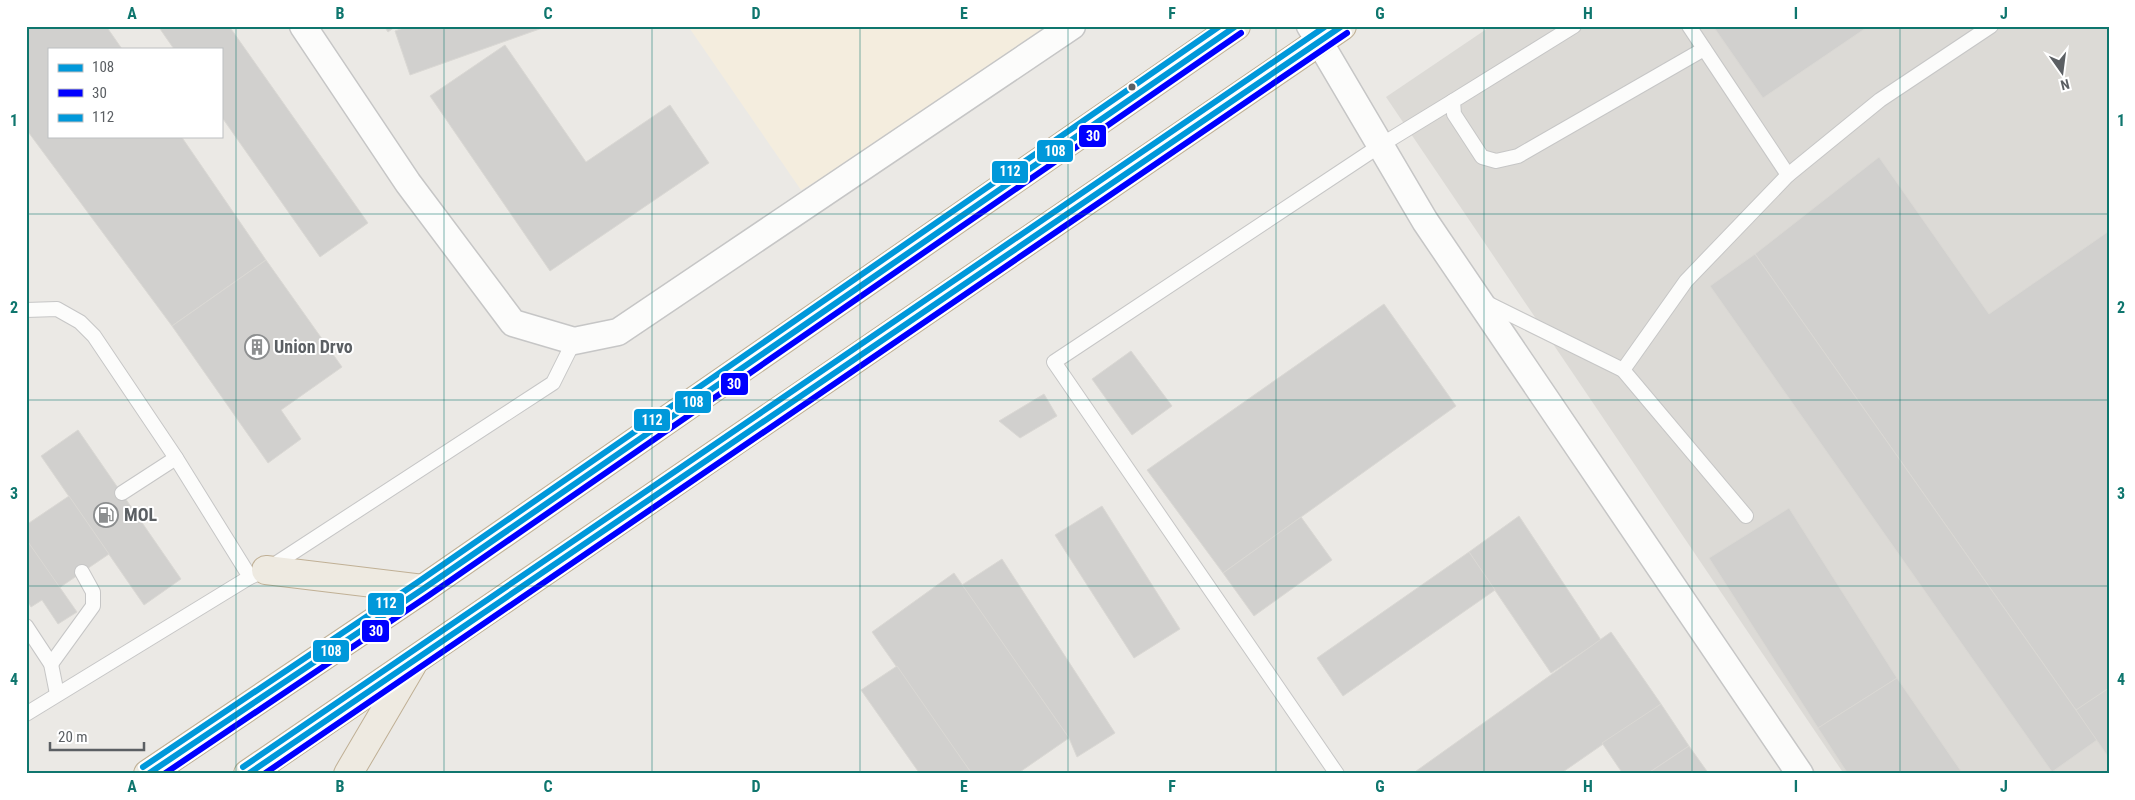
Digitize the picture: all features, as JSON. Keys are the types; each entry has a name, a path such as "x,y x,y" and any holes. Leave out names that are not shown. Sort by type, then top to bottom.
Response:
{"highway":[{"path":"148,774 423,588 1236,26"},
{"path":"248,774 1315,34 1342,26"},
{"path":"258,573 423,588"},
{"path":"348,774 416,658"}],"street":[{"path":"303,26 408,183 513,323 574,341 618,332 1072,26"},
{"path":"1315,34 1425,221 1800,774"}],"lane":[{"path":"1337,774 1054,362 1381,145 1574,26"},
{"path":"1690,26 1788,175"},
{"path":"1623,370 1686,281 1788,175 1880,100 1992,26"},
{"path":"1453,101 1454,114 1482,157 1496,161 1518,156 1704,49"},
{"path":"1478,299 1623,370 1746,516"},
{"path":"26,310 57,309 80,322 94,336 176,458 258,573"},
{"path":"26,714 56,694 258,573 553,383 574,341"},
{"path":"122,493 176,458"},
{"path":"51,664 93,606 93,592 82,572"},
{"path":"26,626 51,664 56,694"}],"shaded area":[{"path":"688,26 1065,26 993,79 801,190"},
{"path":"1491,26 2109,26 2109,774 1844,774 1386,97"}],"building":[{"path":"26,26 106,26 121,48 48,48 48,138 182,138 266,260 172,326 26,129"},
{"path":"158,26 229,26 368,223 320,257 222,117 222,48 173,48"},
{"path":"384,26 396,26 388,32"},
{"path":"409,26 548,26 410,75 395,31"},
{"path":"1713,26 1869,26 1763,98"},
{"path":"505,45 586,162 670,105 709,163 550,271 430,96"},
{"path":"1879,157 1989,314 2109,231 2109,688 2076,710 1755,254"},
{"path":"1755,254 2097,740 2052,772 1710,286"},
{"name":"Union Drvo","path":"266,260 342,367 281,410 301,439 268,463 172,326"},
{"path":"1384,304 1456,406 1223,573 1147,470"},
{"path":"1131,351 1172,406 1132,435 1092,379"},
{"path":"1044,394 1057,416 1020,438 999,421"},
{"path":"78,430 181,579 144,605 41,456"},
{"path":"69,496 109,554 59,588 26,539 26,525"},
{"path":"1102,506 1180,629 1134,658 1055,535"},
{"path":"1789,508 1897,678 1818,728 1709,558"},
{"path":"1519,516 1601,640 1551,673 1469,552"},
{"path":"1301,517 1332,560 1254,616 1223,573"},
{"path":"26,539 77,612 58,624 42,600 31,607 26,599"},
{"path":"1469,552 1495,590 1343,696 1317,658"},
{"path":"1002,559 1115,733 1077,757 1069,738 962,585"},
{"path":"954,573 1069,738 1017,774 972,774 872,632"},
{"path":"1611,632 1661,704 1560,774 1412,774"},
{"path":"897,666 972,774 920,774 861,690"},
{"path":"1897,678 1963,774 1848,774 1818,728"},
{"path":"2109,688 2109,758 2076,710"},
{"path":"1661,704 1689,746 1647,774 1623,774 1602,743"},
{"path":"1689,746 1709,774 1647,774"}],"transit line":[{"name":"112","path":"143,767 418,582 1220,26"},
{"name":"108","path":"148,774 423,589 1236,26"},
{"name":"112","path":"243,767 1326,26"},
{"name":"108","path":"248,774 1342,26"},
{"name":"30","path":"164,774 428,596 1241,33"},
{"name":"30","path":"264,774 1347,33"}],"place":[{"name":"Union Drvo","path":"257,347"},
{"name":"MOL","path":"106,515"}]}
